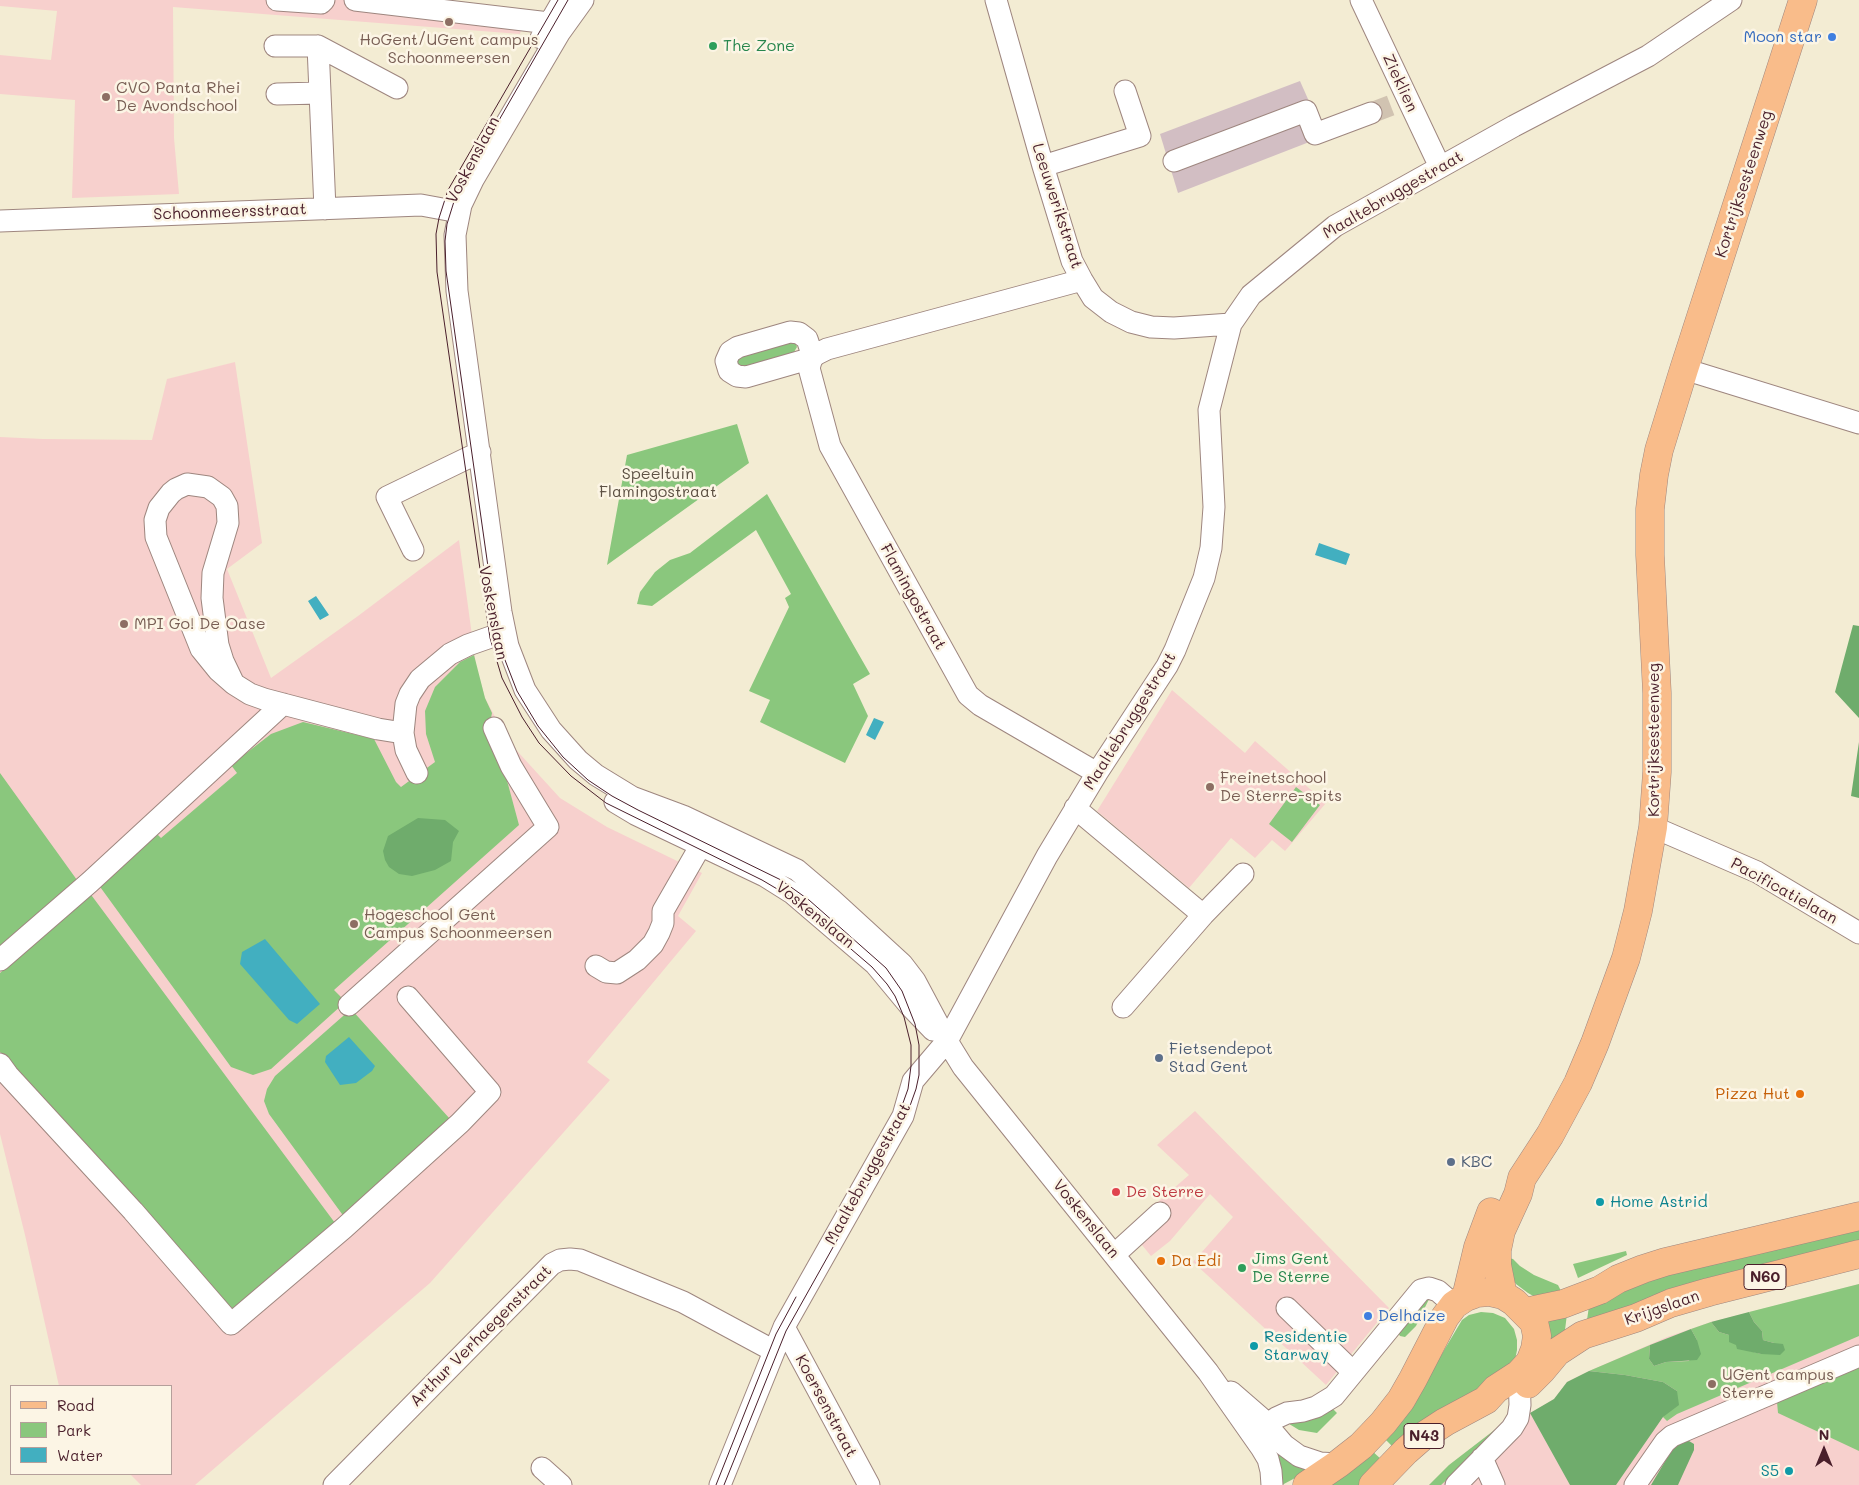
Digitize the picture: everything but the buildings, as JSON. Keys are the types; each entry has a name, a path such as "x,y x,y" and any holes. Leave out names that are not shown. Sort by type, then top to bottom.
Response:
{"main road":[{"name":"Kortrijksesteenweg","path":"1502,1295 1497,1265 1498,1243 1506,1218 1518,1194 1522,1178 1550,1135 1578,1083 1611,1003 1626,958 1638,911 1654,826 1657,772 1657,693 1650,555 1650,509 1654,475 1659,450 1684,369 1803,0"},
{"name":"Kortrijksesteenweg","path":"1307,1485 1338,1464 1372,1435 1401,1400 1425,1358 1445,1316 1460,1301 1492,1211 1507,1188 1522,1178"},
{"name":"N60","path":"1525,1312 1554,1306 1578,1298 1665,1262 1859,1216"},
{"name":"Krijgslaan","path":"1486,1400 1501,1400 1519,1382 1533,1380 1557,1352 1583,1336 1672,1303 1709,1292 1859,1254"},
{"path":"1460,1301 1477,1293 1490,1292 1502,1295 1514,1302 1534,1322 1535,1349 1519,1382"},
{"name":"N43","path":"1373,1485 1406,1451 1422,1438 1445,1422 1486,1400"}],"street":[{"path":"277,0 321,3 324,0"},
{"path":"355,0 378,1 549,23"},
{"name":"Voskenslaan","path":"563,0 459,180 453,211 456,270 474,455 506,677 520,706 542,740 561,761 585,782 601,794 636,814 778,883 805,903 879,967 921,1019 947,1041"},
{"name":"Voskenslaan","path":"453,211 464,198 560,32 583,0"},
{"name":"Leeuwerikstraat","path":"996,0 1072,261 1093,298 1111,312 1131,322 1151,327 1174,328 1231,324"},
{"name":"Zieklien","path":"1361,0 1400,102 1440,167"},
{"name":"Maaltebruggestraat","path":"720,1485 784,1327 902,1116 913,1081 947,1041 1047,856 1097,773 1167,666 1175,650 1204,578 1211,548 1214,507 1209,410 1231,324 1251,295 1335,226 1440,167 1648,56 1731,0"},
{"path":"275,46 318,46 397,88"},
{"path":"318,46 325,209"},
{"path":"1043,166 1140,136 1125,91"},
{"path":"277,94 320,92"},
{"path":"1174,161 1306,111 1315,134 1372,113"},
{"name":"Schoonmeersstraat","path":"0,221 421,205 453,211"},
{"name":"Flamingostraat","path":"1082,280 827,349 814,356 809,368 830,446 968,695 980,705 1097,773"},
{"path":"1684,369 1859,423"},
{"path":"413,550 387,497 474,455"},
{"path":"234,684 218,645 212,598 213,573 228,523 227,506 222,496 208,487 187,484 171,493 159,508 155,520 156,537 201,649 218,670 234,684 250,694 378,729 403,733"},
{"path":"417,774 406,750 403,733 406,704 420,679 450,654 468,645 499,634"},
{"name":"Voskenslaan","path":"499,634 536,709 550,730 578,760 596,775 632,797 683,816 779,861 806,877 902,964 915,981 963,1067 1208,1372 1268,1459 1272,1485"},
{"path":"0,960 90,882 283,704"},
{"path":"349,1006 548,827 511,766 494,728"},
{"path":"1075,808 1203,915"},
{"name":"Pacificatielaan","path":"1654,826 1757,872 1859,933"},
{"path":"596,966 606,972 617,973 637,960 653,944 663,923 663,911 700,845"},
{"path":"1123,1007 1203,915 1243,874"},
{"path":"0,1064 8,1076 133,1211 231,1324 344,1228 460,1123 490,1092 408,997"},
{"path":"1115,1254 1160,1213"},
{"name":"Arthur Verhaegenstraat","path":"343,1481 552,1264 560,1260 580,1260 683,1302 774,1352"},
{"path":"1276,1418 1286,1413 1316,1407 1334,1396 1422,1290 1429,1288 1460,1301"},
{"path":"1287,1308 1354,1372"},
{"name":"Koersenstraat","path":"784,1327 869,1485"},
{"path":"1635,1485 1665,1442 1672,1436 1859,1356"},
{"name":"Voskenslaan","path":"1208,1372 1261,1418 1284,1445 1299,1456 1320,1463 1338,1464"},
{"path":"1456,1485 1482,1458 1516,1436 1519,1382"},
{"path":"1482,1458 1494,1485"},
{"path":"542,1468 560,1485"}],"shaded area":[{"name":"CVO Panta Rhei De Avondschool","path":"0,0 438,0 527,11 520,34 173,7 174,138 179,194 72,198 75,100 0,94 0,55 51,60 57,11 0,6"},
{"path":"1300,81 1319,124 1317,139 1178,193 1160,134"},
{"name":"Hogeschool Gent Campus Schoonmeersen","path":"235,362 262,543 227,569 271,678 358,616 459,540 476,665 485,698 508,741 560,798 607,827 702,873 678,916 696,931 587,1062 610,1080 430,1283 195,1485 141,1485 131,1475 172,1475 172,1385 59,1385 0,1134 0,437 152,440 167,379"},
{"name":"Freinetschool De Sterre-spits","path":"1172,690 1245,753 1255,741 1326,803 1285,851 1272,840 1255,858 1231,838 1189,888 1097,811"},
{"path":"1195,1111 1389,1308 1326,1385 1193,1262 1233,1217 1210,1194 1170,1241 1151,1256 1128,1228 1189,1175 1157,1145"},
{"name":"UGent campus Sterre","path":"1859,1284 1859,1485 1429,1485 1449,1465 1510,1418 1530,1413 1554,1399 1567,1382 1589,1371 1667,1337 1711,1322"}],"green space":[{"path":"789,340 795,342 797,347 794,352 742,367 737,364 736,359"},
{"name":"Speeltuin Flamingostraat","path":"737,424 749,463 607,565 627,455"},
{"path":"767,494 870,674 853,684 868,716 845,763 760,722 770,700 749,691 789,607 785,598 791,594 756,530 652,606 637,604 640,592 655,572 670,560 690,553"},
{"path":"1853,625 1859,626 1859,718 1835,692"},
{"path":"474,655 485,698 492,713 491,718 495,736 519,825 334,990 343,999 343,1004 271,1069 253,1075 231,1067 98,884 153,830 161,838 237,773 231,765 271,734 303,722 374,739 396,782 401,787 435,762 426,734 425,711 435,687 460,662"},
{"path":"1859,742 1859,798 1851,796"},
{"path":"0,773 77,880 0,948"},
{"path":"1296,787 1320,805 1292,842 1269,824"},
{"path":"418,818 445,820 459,831 453,842 451,861 435,870 412,876 399,874 389,867 385,860 383,851 388,836"},
{"path":"89,892 335,1223 239,1311 226,1305 0,1052 0,973"},
{"path":"351,1009 450,1119 348,1214 342,1214 269,1114 264,1101 267,1089 275,1076"},
{"path":"1859,1226 1859,1245 1586,1327 1589,1306 1649,1277"},
{"path":"1626,1251 1627,1255 1578,1278 1573,1264"},
{"path":"1504,1257 1513,1259 1534,1275 1558,1285 1562,1293 1535,1297 1528,1293 1516,1284 1509,1275"},
{"path":"1859,1284 1859,1336 1677,1414 1667,1421 1663,1417 1677,1391 1663,1382 1589,1371 1650,1345 1649,1359 1654,1366 1666,1362 1689,1361 1697,1340 1691,1329 1711,1322 1719,1332 1729,1335 1750,1351 1761,1354 1774,1343 1763,1340 1762,1331 1754,1322 1749,1312"},
{"path":"1430,1297 1416,1326 1405,1337 1400,1336 1398,1333 1424,1300"},
{"path":"1481,1312 1493,1313 1505,1318 1514,1329 1517,1350 1515,1360 1509,1370 1394,1448 1384,1438 1424,1384 1462,1320 1469,1315"},
{"path":"1749,1312 1754,1322 1762,1331 1763,1340 1783,1344 1785,1350 1780,1355 1761,1354 1737,1349 1736,1345 1729,1342 1729,1335 1719,1332 1711,1322"},
{"path":"1567,1314 1564,1338 1553,1346 1546,1340 1543,1320"},
{"path":"1691,1329 1701,1354 1697,1360 1666,1362 1654,1366 1649,1359 1650,1345"},
{"path":"1859,1367 1859,1451 1778,1413 1777,1402"},
{"path":"1589,1371 1663,1382 1677,1391 1679,1405 1663,1417 1616,1485 1570,1485 1530,1413 1554,1399 1567,1382"},
{"path":"1331,1407 1337,1413 1317,1433 1299,1430 1286,1422"},
{"path":"1510,1418 1494,1437 1441,1485 1429,1485 1449,1465"},
{"path":"1265,1432 1312,1469 1282,1485"},
{"path":"1689,1441 1694,1444 1694,1450 1678,1485 1651,1485 1673,1448 1681,1442"},
{"path":"1371,1450 1382,1460 1360,1485 1329,1485"}],"water":[{"path":"1319,543 1350,554 1346,565 1315,555"},
{"path":"316,596 329,615 320,620 308,601"},
{"path":"874,718 884,722 875,740 866,735"},
{"path":"265,939 320,1004 297,1024 289,1020 240,964 242,952"},
{"path":"349,1037 375,1066 372,1071 356,1083 340,1085 325,1062 326,1056"}],"tunnel":[{"path":"1371,113 1392,105"}],"tram line":[{"path":"558,0 448,190 436,234 437,272 490,638 502,678 522,717 539,743 571,776 606,803 762,880 789,896 872,967 895,996 904,1017 911,1045 908,1089 899,1114 840,1218"},
{"path":"568,0 456,195 447,224 445,241 446,271 496,623 505,660 517,691 538,726 563,757 588,780 638,810 781,880 809,900 886,968 902,991 915,1024 919,1045 919,1075 906,1117 786,1331 724,1485"},
{"path":"716,1485 776,1334 796,1297"}],"place":[{"name":"HoGent/UGent campus Schoonmeersen","path":"449,22"},
{"name":"Moon star","path":"1832,37"},
{"name":"The Zone","path":"713,46"},
{"name":"CVO Panta Rhei De Avondschool","path":"106,97"},
{"name":"MPI Go! De Oase","path":"124,624"},
{"name":"Freinetschool De Sterre-spits","path":"1210,787"},
{"name":"Hogeschool Gent Campus Schoonmeersen","path":"354,924"},
{"name":"Fietsendepot Stad Gent","path":"1159,1058"},
{"name":"Pizza Hut","path":"1800,1094"},
{"name":"KBC","path":"1451,1162"},
{"name":"De Sterre","path":"1116,1192"},
{"name":"Home Astrid","path":"1600,1202"},
{"name":"Da Edi","path":"1161,1261"},
{"name":"Jims Gent De Sterre","path":"1242,1268"},
{"name":"Delhaize","path":"1368,1316"},
{"name":"Residentie Starway","path":"1254,1346"},
{"name":"UGent campus Sterre","path":"1712,1384"},
{"name":"S5","path":"1789,1471"}]}
